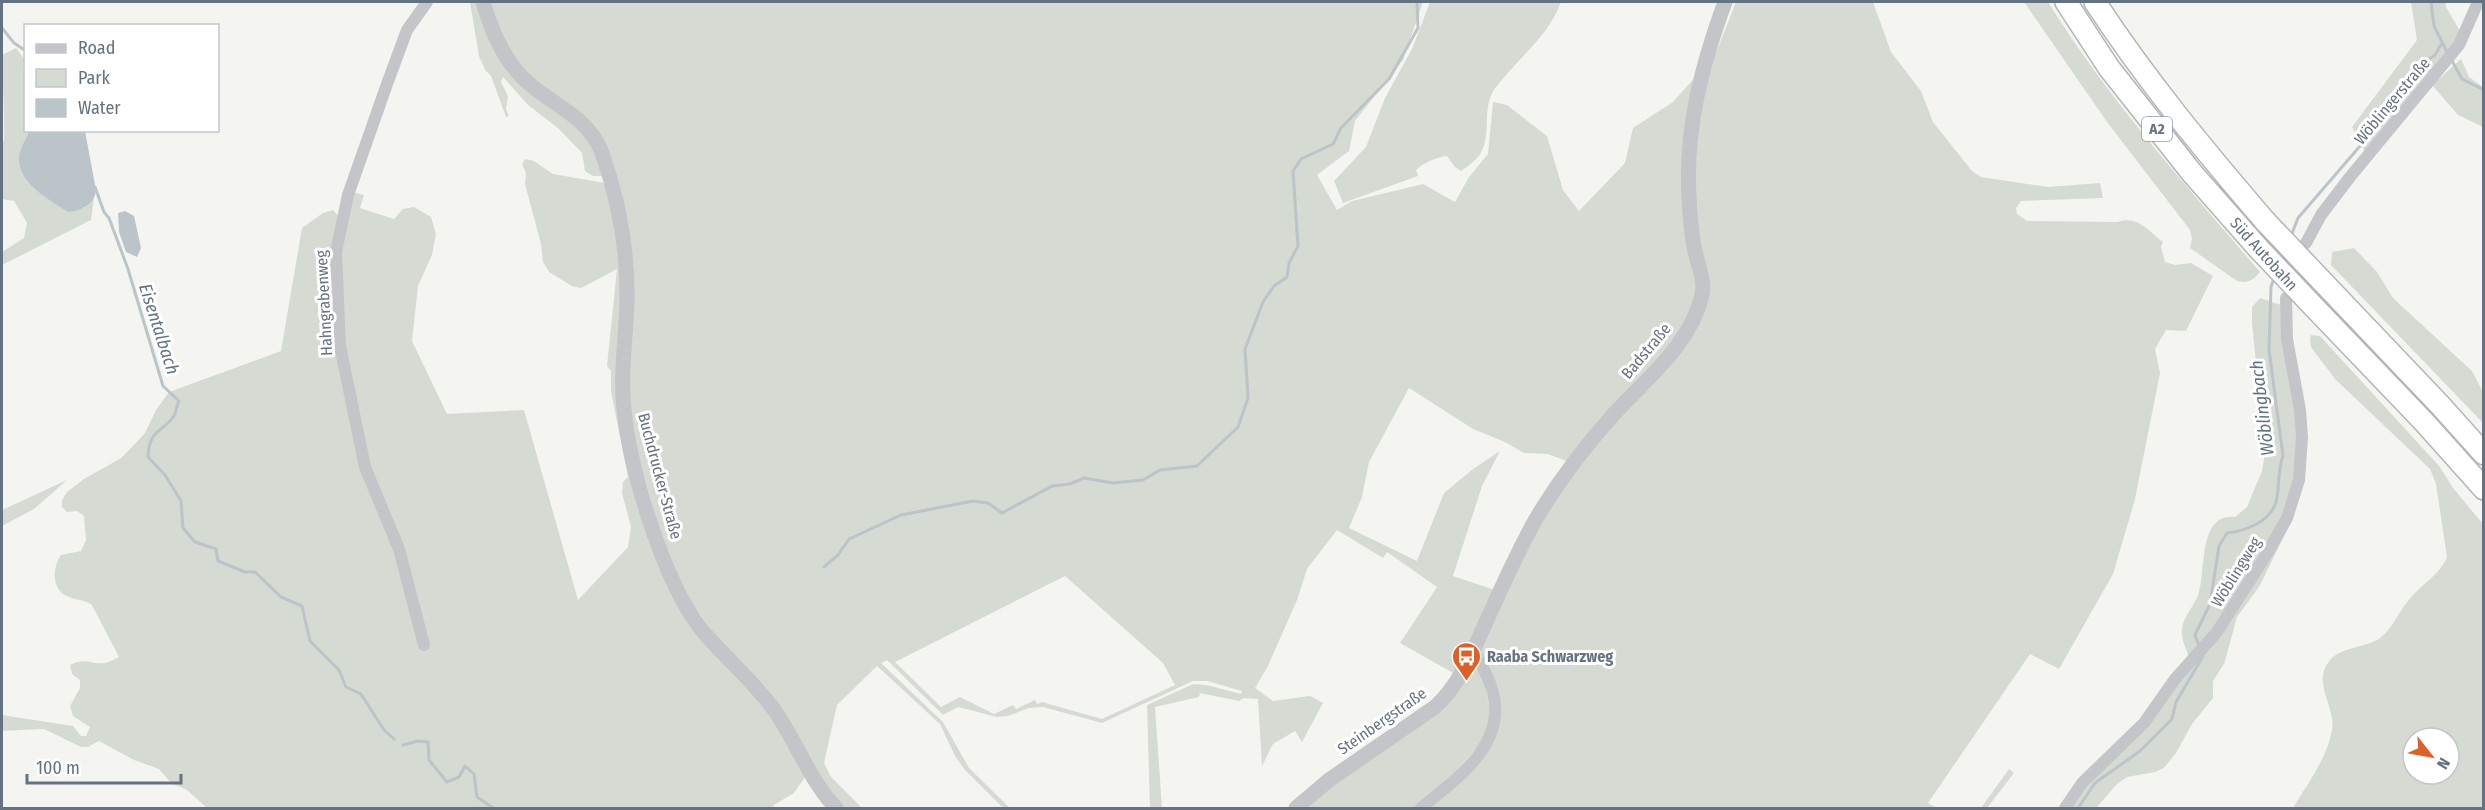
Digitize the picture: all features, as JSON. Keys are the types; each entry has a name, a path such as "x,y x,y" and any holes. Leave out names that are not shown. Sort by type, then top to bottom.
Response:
{"highway":[{"name":"Süd Autobahn","path":"2066,2 2109,68 2192,173 2258,248 2425,423 2484,489"},
{"name":"Süd Autobahn","path":"2095,2 2132,58 2208,154 2265,221 2484,454"}],"street":[{"name":"Hahngrabenweg","path":"424,645 399,549 365,467 340,346 336,252 348,195 387,84 407,30 427,2"},
{"name":"Buchdrucker-Straße","path":"483,2 492,30 511,64 530,85 583,123 595,138 604,161 620,223 627,265 623,389 626,422 645,504 670,573 693,617 770,704 783,723 809,774 836,808"},
{"name":"Badstraße","path":"1473,650 1514,560 1554,491 1612,416 1678,344 1695,314 1703,286 1692,231 1689,197 1689,144 1706,55 1725,2"},
{"name":"Wöblingerstraße","path":"2306,243 2321,215 2350,177 2454,51 2466,31 2478,2"},
{"name":"Wöblingweg","path":"2065,808 2082,783 2144,723 2175,679 2217,632 2287,518 2300,480 2300,410 2287,339 2286,298"},
{"name":"Steinbergstraße","path":"1296,808 1329,780 1435,708 1455,685 1473,650"},
{"path":"1421,808 1478,757 1492,728 1495,710 1494,695 1489,679 1473,650"}],"green space":[{"path":"470,2 478,2 488,32 576,123 593,144 602,176 593,176 585,171 582,153 559,129 528,105 503,77 501,82 508,96 506,109 509,116 506,117 491,76 485,70 479,56"},
{"path":"487,2 1423,2 1403,60 1355,121 1349,151 1317,175 1337,210 1352,201 1423,184 1455,202 1469,177 1488,154 1493,102 1507,105 1547,136 1563,190 1579,211 1625,163 1633,128 1673,102 1715,55 1736,2 1873,2 1891,52 1921,91 1933,122 1972,171 1981,177 2048,187 2100,183 2103,198 2021,201 2016,208 2017,214 2027,221 2117,222 2131,220 2163,242 2161,247 2165,262 2175,265 2191,263 2213,276 2186,331 2166,330 2155,349 2160,373 2135,499 2113,574 2059,669 2030,654 1928,803 1935,807 1933,808 1424,808 1494,728 1478,653 1569,462 1548,454 1524,453 1505,442 1473,429 1409,388 1369,462 1362,497 1349,528 1417,561 1444,493 1473,469 1500,451 1482,486 1453,576 1495,590 1455,674 1400,643 1437,587 1387,552 1383,558 1337,530 1307,569 1297,600 1267,668 1255,688 1273,701 1310,696 1323,703 1302,742 1295,731 1273,744 1262,766 1258,699 1244,698 1239,701 1200,693 1199,697 1155,707 1162,808 1150,808 1147,705 1193,684 1207,685 1241,694 1242,691 1207,681 1193,681 1102,723 1043,707 1029,708 1008,716 997,717 958,707 943,715 887,660 881,663 943,722 969,768 1010,808 1003,808 965,770 955,756 940,724 877,666 837,705 824,763 831,777 862,808 841,808 704,626 667,555 632,434 628,356 608,160 514,61","holes":["1065,576 1163,663 1175,685 1102,719 1042,702 1037,704 1035,700 1016,709 1013,705 994,714 960,697 941,707 895,662"]},
{"path":"1430,2 1561,2 1548,27 1494,90 1488,106 1483,148 1475,160 1461,171 1447,156 1434,159 1416,170 1418,176 1343,203 1334,181 1366,147 1385,98 1412,49"},
{"path":"2024,2 2048,2 2122,107 2260,272 2255,277 2247,282 2237,281 2190,248 2192,239 2190,230 2107,122"},
{"path":"2411,2 2445,2 2460,31 2454,45 2365,152 2352,127 2417,40"},
{"path":"16,48 24,59 24,132 29,132 20,154 22,170 84,208 94,198 91,220 2,265 2,252 24,238 27,223 14,201 2,199 4,129 2,55"},
{"path":"2461,59 2469,77 2483,87 2483,127 2458,115 2432,85"},
{"path":"525,159 534,161 553,174 605,183 621,252 619,355 659,558 767,707 805,777 794,793 774,805 773,808 207,808 187,790 171,783 159,769 134,760 99,741 88,747 81,747 44,729 2,731 2,715 73,726 81,736 86,736 90,727 73,716 70,706 80,688 80,680 72,674 70,665 84,661 105,663 119,657 92,605 63,594 56,585 56,566 61,555 81,551 86,540 84,516 77,511 67,512 62,507 62,500 67,492 84,479 121,458 145,433 156,410 169,392 281,351 302,228 323,213 333,210 344,222 352,192 364,195 360,208 394,219 403,209 414,207 431,217 436,234 432,255 418,286 412,341 447,414 524,410 578,600 628,547 631,527 622,493 623,482 628,477 611,391 611,371 607,366 617,269 581,288 572,286 549,272 543,262 541,244 525,184 526,173 522,164"},
{"path":"2354,248 2377,272 2393,298 2472,371 2483,392 2483,423 2331,265 2332,252"},
{"path":"2260,298 2281,305 2298,437 2295,479 2278,525 2287,530 2259,587 2237,617 2224,664 2213,681 2213,698 2192,724 2176,753 2164,768 2127,777 2117,784 2096,808 2070,808 2084,788 2139,735 2193,666 2184,643 2182,629 2185,618 2199,592 2209,533 2223,518 2235,517 2247,507 2262,471 2263,432 2252,323 2252,307"},
{"path":"2311,335 2320,336 2440,467 2453,488 2483,524 2483,808 2293,808 2326,751 2332,730 2331,712 2323,686 2325,669 2330,660 2346,650 2382,637 2408,601 2435,575 2447,557 2436,484 2430,469 2335,379 2311,347"},
{"path":"67,480 34,509 2,526 2,510"},
{"path":"1472,667 1476,668 1488,690 1491,710 1487,729 1464,764 1415,808 1303,808"},
{"path":"2009,769 2014,773 1987,808 1981,808"}],"water":[{"path":"29,132 85,132 96,190 93,199 86,206 68,212 44,196 23,175 19,157"},
{"path":"125,211 134,216 141,248 137,257 126,252 119,232 118,213"}],"waterway":[{"path":"824,567 838,555 849,539 901,515 973,501 988,503 1002,513 1052,486 1070,484 1084,478 1113,483 1143,480 1160,470 1197,466 1238,427 1248,398 1245,349 1263,302 1274,286 1287,277 1289,263 1298,246 1293,171 1301,159 1333,144 1341,128 1389,79 1418,28 1417,2"},
{"path":"2431,2 2434,26 2448,54"},
{"name":"Eisentalbach","path":"2,28 14,43 24,50"},
{"name":"Wöblingbach","path":"2291,236 2298,218 2379,124 2419,66 2435,55 2442,43"},
{"path":"2451,59 2462,79 2484,90"},
{"name":"Eisentalbach","path":"95,187 128,269 163,386 179,401 174,416 151,441 148,457 165,475 181,501 183,528 195,542 216,549 218,561 245,572 255,572 281,597 302,606 310,641 339,670 346,687 361,694 384,730 394,739"},
{"name":"Wöblingbach","path":"2199,646 2195,635 2210,604 2219,546 2227,533 2249,528 2263,520 2276,502 2283,456 2269,350 2271,287 2274,278"},
{"name":"Wöblingbach","path":"2078,808 2095,783 2140,751 2172,719 2176,702 2203,656"},
{"name":"Eisentalbach","path":"403,745 418,741 428,742 429,760 447,782 459,777 465,766 474,774 477,797 493,808"}],"place":[{"name":"Raaba Schwarzweg","path":"1466,682"}]}
